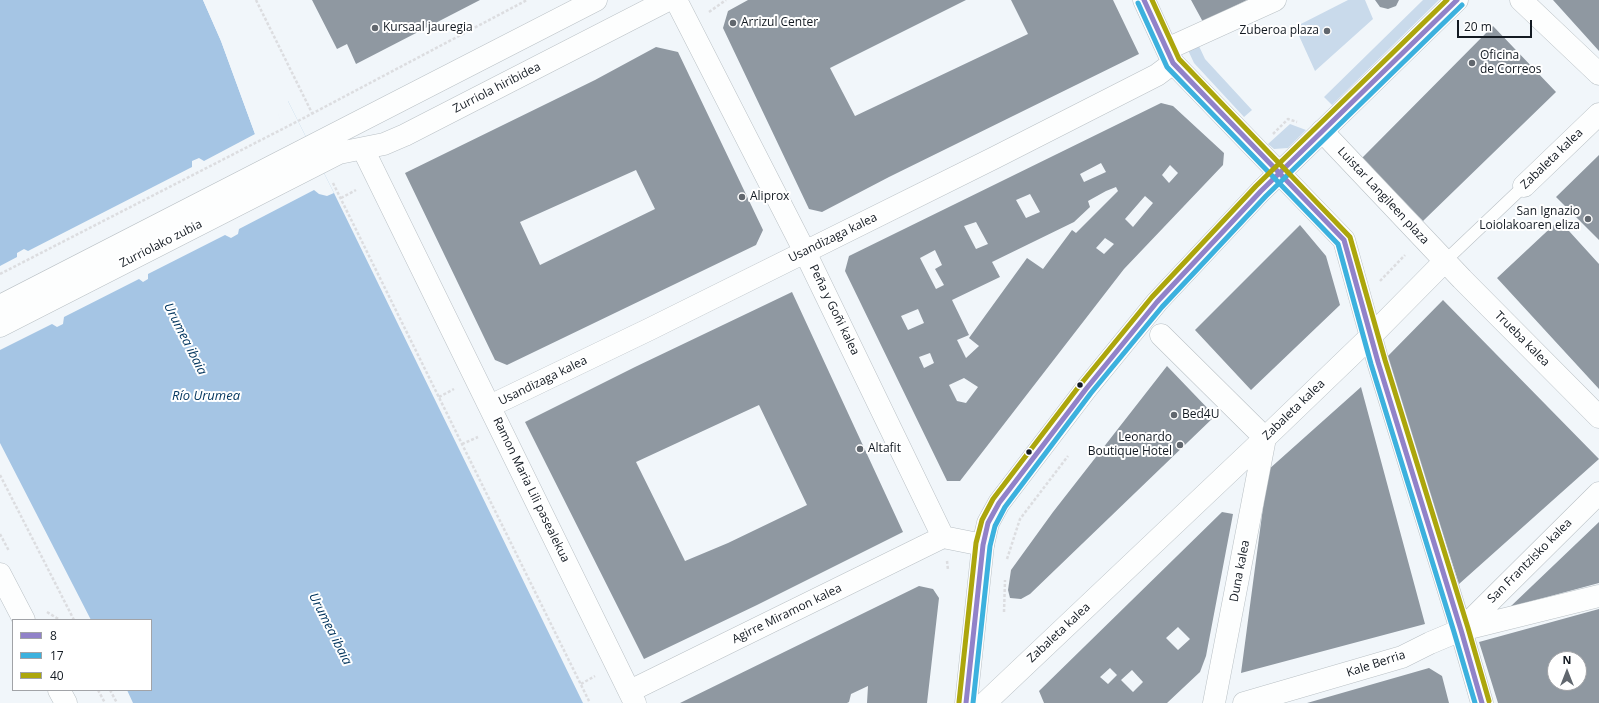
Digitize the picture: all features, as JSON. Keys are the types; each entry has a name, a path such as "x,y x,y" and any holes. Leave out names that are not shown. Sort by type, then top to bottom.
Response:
{"street":[{"path":"322,162 596,0"},
{"name":"Zurriola hiribidea","path":"322,162 339,153 384,144 405,135 668,0"},
{"name":"Peña y Goñi kalea","path":"676,0 805,252 943,537"},
{"path":"1144,0 1170,56 1344,240 1371,336 1482,703"},
{"name":"Usandizaga kalea","path":"490,406 636,336 1157,75 1170,56 1274,0"},
{"path":"966,703 983,545 988,523 999,503 1086,389 1157,302 1280,173 1457,0"},
{"path":"1521,0 1599,74"},
{"name":"Zabaleta kalea","path":"1524,186 1599,114"},
{"name":"Luistar Langileen plaza","path":"1322,131 1445,260"},
{"name":"Ramon Maria Lili pasealekua","path":"364,149 633,697"},
{"name":"Zurriolako zubia","path":"0,306 322,162"},
{"name":"Zurriolako zubia","path":"0,326 322,162"},
{"name":"Zabaleta kalea","path":"985,703 1266,438 1371,336 1445,260"},
{"name":"Trueba kalea","path":"1445,260 1599,417"},
{"path":"1161,335 1266,438"},
{"name":"Duna kalea","path":"1214,703 1266,438"},
{"name":"San Frantzisko kalea","path":"1461,630 1599,493"},
{"path":"943,537 983,545"},
{"name":"Agirre Miramon kalea","path":"633,697 943,537"},
{"path":"0,574 23,619"},
{"name":"Kale Berria","path":"1244,703 1402,657 1461,630 1599,596"},
{"path":"60,691 66,703"}],"lane":[{"name":"Zabaleta kalea","path":"1445,260 1524,186"}],"path":[{"path":"256,0 312,113"},
{"path":"0,274 300,120 527,0"},
{"path":"709,12 726,0"},
{"path":"322,162 590,703"},
{"path":"340,198 357,190"},
{"path":"1361,300 1423,238"},
{"path":"439,397 455,389"},
{"path":"462,444 478,437"},
{"path":"1006,563 1020,519 1073,450"},
{"path":"0,475 73,619"},
{"path":"1004,612 1005,577"},
{"path":"581,684 596,676"},
{"path":"99,691 105,703"},
{"path":"110,691 116,703"}],"shaded area":[{"path":"1348,0 1365,0 1373,19 1315,71 1295,27"},
{"path":"1423,0 1439,0 1332,105 1324,97"},
{"path":"1198,44 1205,59 1252,110 1244,117 1194,63 1187,48"},
{"path":"1290,124 1306,130 1288,148 1274,149 1268,144"}],"water":[{"name":"Río Urumea","path":"0,0 203,0 221,41 255,134 282,120 283,106 288,101 583,703 133,703 127,691 152,691 152,619 90,619 0,443"}],"pier":[{"path":"203,0 205,0 223,40 256,132 280,119 278,114 281,105 287,99 334,193 327,196 319,194 314,190 239,229 238,234 231,238 225,235 148,274 148,279 143,282 139,279 64,317 63,324 57,327 52,324 0,350 0,266 17,257 17,253 24,249 28,251 192,167 192,161 199,158 204,161 255,134 221,41"}],"building":[{"name":"Kursaal jauregia","path":"312,0 480,0 356,64 347,44 337,49"},
{"path":"748,0 966,0 830,68 855,116 1028,34 1011,0 1113,0 1139,54 889,177 822,212 809,209 723,28 728,11"},
{"path":"1191,0 1247,0 1203,22"},
{"path":"1375,0 1399,0 1396,6 1388,9 1380,7"},
{"path":"1553,0 1599,0 1599,51"},
{"path":"1493,26 1556,92 1423,221 1362,158"},
{"path":"656,47 678,52 763,230 756,245 507,365 495,360 405,173 595,80","holes":["636,170 655,209 540,265 520,222"]},
{"path":"1161,103 1173,106 1224,153 1223,165 1124,269 960,481 947,481 845,271 849,256","holes":["1101,163 1106,172 1084,182 1080,174","1170,165 1178,173 1169,183 1162,175","1116,187 1118,191 1076,233 1072,230 1043,269 1027,258 969,338 979,346 966,358 957,340 969,335 952,300 1000,277 992,262 1074,222 1090,207 1088,201","1030,194 1040,212 1026,218 1016,200","1145,196 1153,203 1133,227 1125,219","976,222 988,244 976,249 964,226","1105,238 1114,244 1104,254 1096,248","935,250 942,265 935,269 944,285 936,289 920,258","918,309 924,323 908,330 901,316","930,353 934,363 924,368 919,357","964,378 978,387 966,403 957,401 949,385"]},
{"name":"San Ignazio Loiolakoaren eliza","path":"1599,155 1599,240 1556,197"},
{"path":"1559,220 1599,264 1599,389 1497,278"},
{"path":"1300,225 1326,256 1340,305 1251,390 1195,330"},
{"path":"792,292 903,532 757,605 644,659 525,422 635,367","holes":["759,405 807,505 728,543 685,561 636,462"]},
{"path":"1443,300 1599,459 1459,584 1386,358"},
{"path":"1167,366 1215,416 1030,594 1021,599 1010,598 1008,590 1011,570 1053,512"},
{"path":"1361,387 1425,624 1241,673 1268,470"},
{"path":"1222,512 1233,514 1206,656 1200,672 1167,703 1044,703 1039,691","holes":["1178,627 1190,639 1178,650 1166,638","1110,668 1117,675 1108,684 1100,677","1132,670 1143,682 1133,692 1121,680"]},
{"path":"1599,522 1599,583 1510,607"},
{"path":"919,586 933,589 939,598 927,703 867,703 868,686 851,694 849,702 847,703 680,703"},
{"path":"1599,609 1599,703 1498,703 1479,642"},
{"path":"1429,668 1442,676 1449,703 1307,703"}],"transit line":[{"name":"8","path":"1144,0 1173,63 1344,240 1378,362 1461,630 1482,703"},
{"name":"40","path":"1152,0 1179,59 1350,237 1385,360 1468,628 1489,701"},
{"name":"40","path":"959,702 976,543 982,520 993,499 1080,385 1152,297 1256,186 1447,0"},
{"name":"8","path":"966,703 983,545 988,523 999,503 1086,389 1157,302 1261,191 1457,0"},
{"name":"17","path":"1138,3 1167,67 1338,244 1371,364 1475,703"},
{"name":"17","path":"973,703 990,546 995,526 1005,507 1091,393 1162,307 1266,196 1462,5"}],"place":[{"name":"Arrizul Center","path":"733,23"},
{"name":"Kursaal jauregia","path":"375,28"},
{"name":"Zuberoa plaza","path":"1327,31"},
{"name":"Oficina de Correos","path":"1472,63"},
{"name":"Aliprox","path":"742,197"},
{"name":"San Ignazio Loiolakoaren eliza","path":"1588,219"},
{"name":"Bed4U","path":"1174,415"},
{"name":"Leonardo Boutique Hotel","path":"1180,445"},
{"name":"Altafit","path":"860,449"}],"water label":[{"name":"Urumea ibaia","path":"185,339"},
{"name":"Urumea ibaia","path":"330,629"}]}
